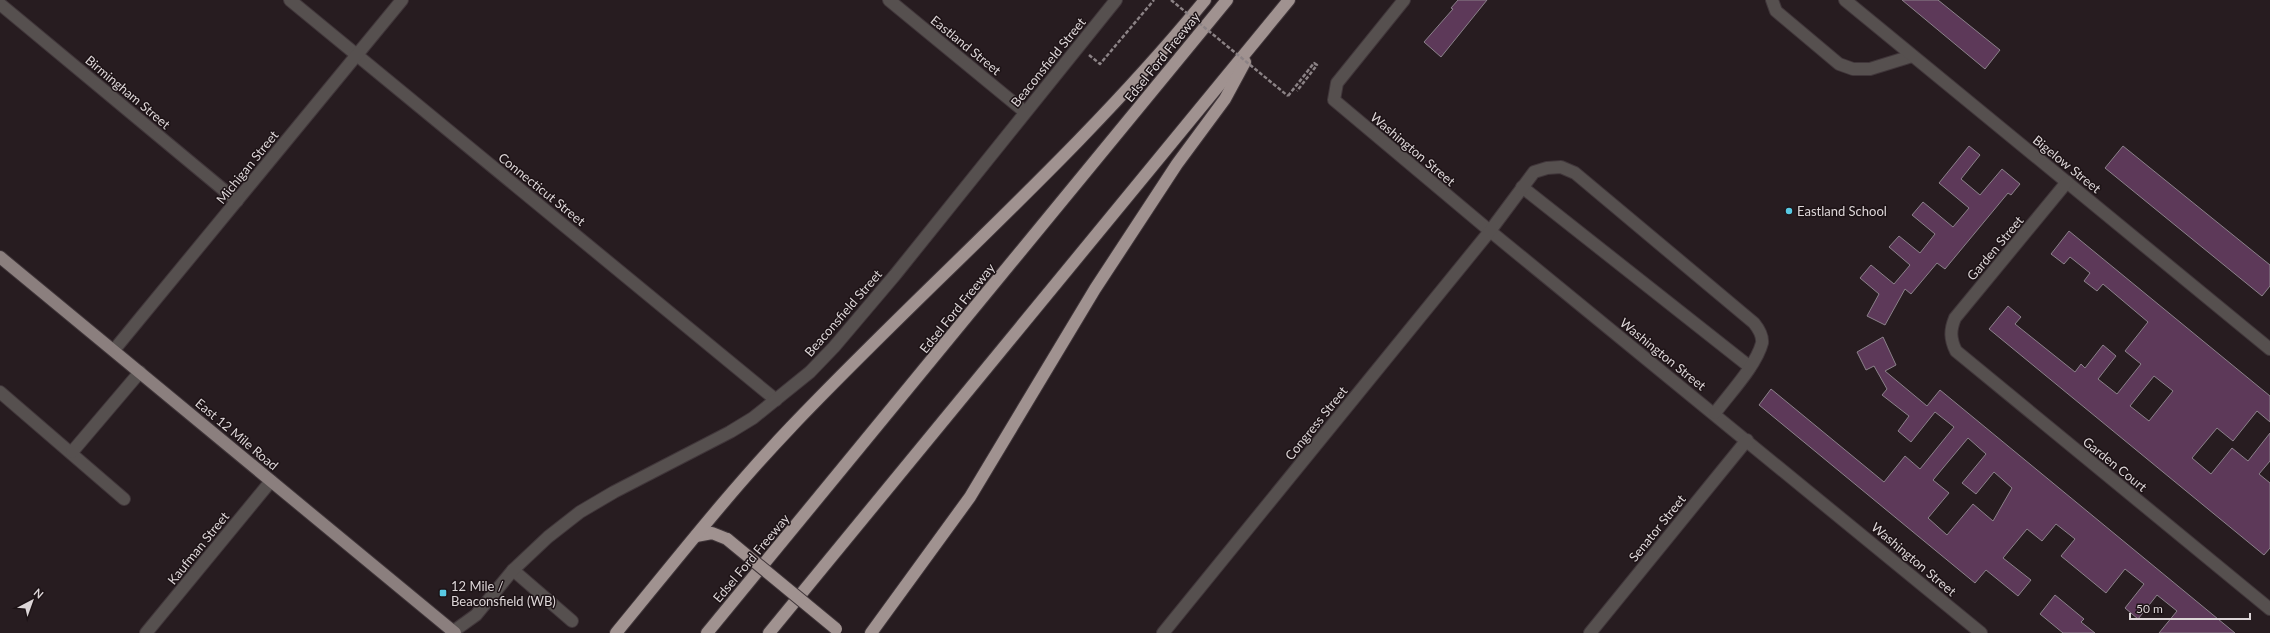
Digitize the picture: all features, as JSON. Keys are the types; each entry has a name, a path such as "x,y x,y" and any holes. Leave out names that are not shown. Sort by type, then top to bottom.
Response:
{"highway":[{"path":"616,633 696,536 791,427 1009,210 1132,84 1205,0"},
{"name":"Edsel Ford Freeway","path":"707,633 1227,0"},
{"path":"769,633 1289,0"},
{"path":"871,633 946,532 974,491 1095,289 1177,164 1225,99 1259,36"},
{"path":"696,536 712,534 727,539 838,631"}],"main road":[{"name":"East 12 Mile Road","path":"0,257 453,632"}],"street":[{"name":"Connecticut Street","path":"290,0 776,400"},
{"name":"Michigan Street","path":"114,350 402,0"},
{"name":"Eastland Street","path":"888,0 1025,112"},
{"name":"Beaconsfield Street","path":"453,632 476,615 513,570 548,537 580,512 614,492 702,448 753,418 810,372 834,347 1116,0"},
{"name":"Washington Street","path":"1404,0 1337,83 1334,93 1334,100 1490,231 1715,413 1981,633"},
{"path":"1772,0 1776,11 1839,64 1853,69 1870,69 1912,56"},
{"name":"Bigelow Street","path":"1846,0 1912,56 2270,349"},
{"name":"Birmingham Street","path":"0,4 237,201"},
{"name":"Congress Street","path":"1163,633 1490,231 1534,172 1547,168 1561,167 1575,172 1754,323 1760,332 1762,342 1750,367 1715,413"},
{"name":"Garden Street","path":"1951,334 1951,328 1955,318 2067,182"},
{"path":"1522,187 1750,367"},
{"name":"Garden Court","path":"1951,334 1956,351 2270,609"},
{"path":"72,452 140,372"},
{"path":"0,392 72,452 124,499"},
{"name":"Senator Street","path":"1590,633 1747,440"},
{"name":"Kaufman Street","path":"146,633 271,481"},
{"path":"513,570 572,621"}],"path":[{"path":"1078,46 1100,64 1154,0"},
{"path":"1171,0 1288,96 1314,63 1317,65 1297,91"}],"building":[{"path":"1458,0 1487,0 1441,57 1424,42 1453,9 1451,8"},
{"path":"1902,0 1938,0 2000,50 1985,69"},
{"path":"1969,146 1980,155 1961,179 1980,195 2002,169 2020,184 2011,195 2008,193 1945,269 1937,263 1911,294 1905,289 1885,325 1867,316 1879,294 1860,278 1871,265 1894,284 1910,265 1889,247 1899,236 1920,253 1935,234 1912,215 1923,202 1953,227 1969,208 1939,183"},
{"path":"2123,146 2270,265 2270,286 2262,296 2105,168"},
{"path":"2069,231 2270,396 2270,422 2257,411 2233,441 2217,428 2192,458 2211,474 2232,448 2248,461 2270,433 2270,461 2259,474 2270,483 2270,548 2264,555 1989,329 2008,306 2021,317 2015,324 2075,372 2081,364 2085,368 2103,345 2116,356 2098,379 2117,394 2141,364 2125,351 2148,322 2103,284 2097,291 2084,281 2090,273 2070,257 2064,264 2051,254","holes":["2154,376 2173,391 2149,421 2130,406"]},
{"path":"1883,337 1896,365 1885,371 1927,406 1940,390 2235,633 2159,633 2177,611 2157,595 2138,619 2125,608 2144,584 2125,569 2106,593 2061,556 2075,539 2056,524 2042,541 2027,529 2003,558 2031,580 2018,596 1986,570 1975,583 1759,405 1771,389 1884,482 1905,456 1920,469 1954,427 1935,412 1911,442 1898,431 1909,416 1882,395 1887,389 1874,366 1866,370 1857,352","holes":["1968,438 1986,454 1962,483 1976,494 1994,472 2012,488 1993,521 1973,504 1947,535 1928,518 1949,493 1933,480"]},
{"path":"2055,595 2084,619 2081,622 2095,633 2063,633 2040,614"}],"place":[{"name":"Eastland School","path":"1789,211"},
{"name":"12 Mile / Beaconsfield (WB)","path":"443,593"}]}
